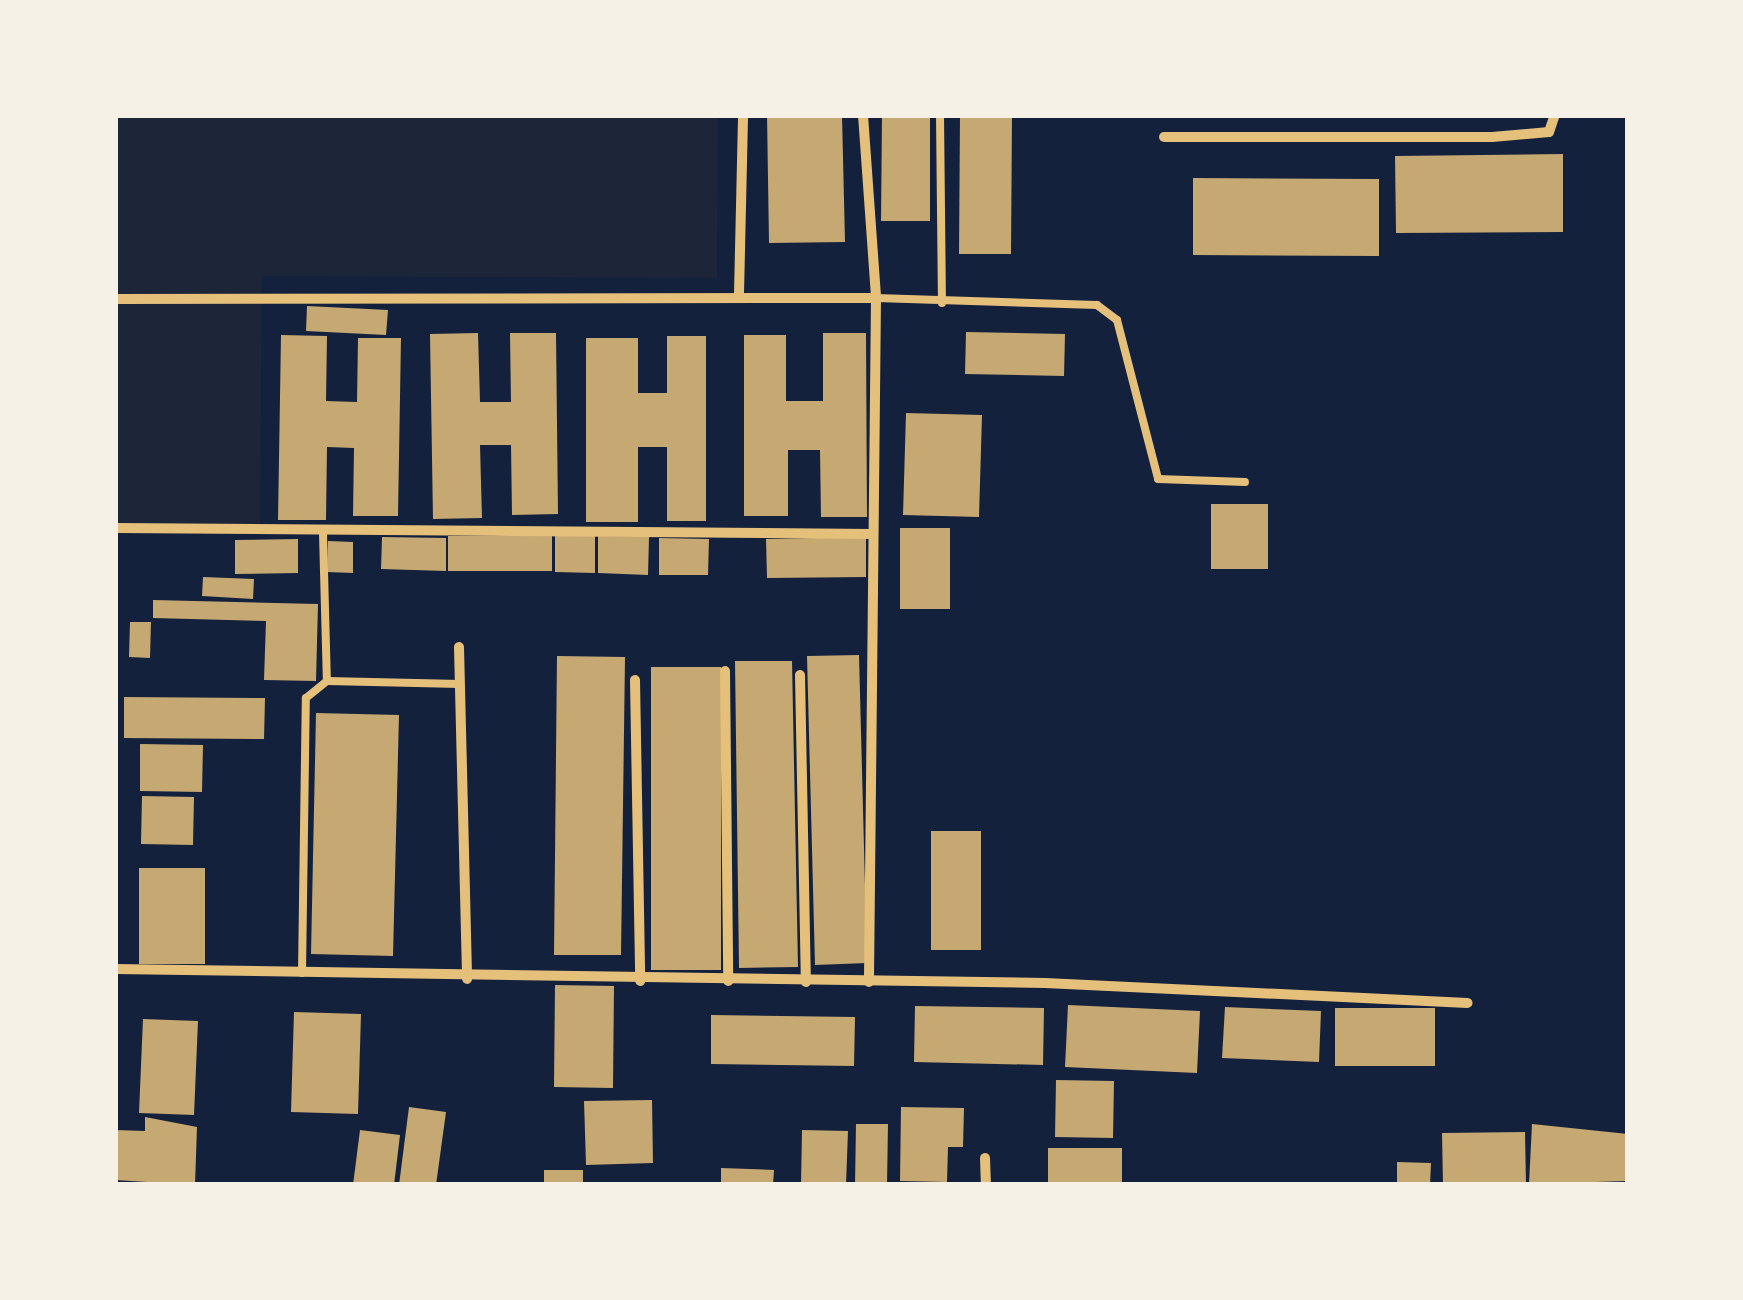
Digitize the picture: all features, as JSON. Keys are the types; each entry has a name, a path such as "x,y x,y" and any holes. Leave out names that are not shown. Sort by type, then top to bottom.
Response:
{"street":[{"path":"740,294 743,115"},
{"path":"864,115 876,298 869,982"},
{"path":"1164,138 1492,138 1549,132 1555,115"},
{"path":"115,299 740,294 876,298"},
{"path":"115,528 323,533 873,534"},
{"path":"459,647 468,980"},
{"path":"725,671 728,981"},
{"path":"800,675 806,982"},
{"path":"634,680 640,980"},
{"path":"115,969 468,980 869,982 1468,1003"},
{"path":"986,1158 986,1185"}],"lane":[{"path":"940,115 942,303"},
{"path":"876,298 1097,306 1117,320 1158,479 1245,482"},
{"path":"323,533 327,682"},
{"path":"302,975 306,698 327,682 460,684"}],"shaded area":[{"path":"115,115 718,115 717,278 262,276 260,526 115,525"}],"building":[{"path":"767,115 842,115 845,242 769,243"},
{"path":"882,115 930,115 930,221 881,221"},
{"path":"960,115 1012,115 1011,254 959,254"},
{"path":"1563,154 1563,232 1396,233 1395,156"},
{"path":"1193,178 1379,179 1379,256 1193,255"},
{"path":"307,306 388,310 386,335 306,331"},
{"path":"966,332 1065,334 1064,376 965,374"},
{"path":"478,333 480,402 511,402 510,333 556,333 558,514 512,515 511,445 480,445 482,518 433,519 430,334"},
{"path":"823,333 866,333 867,517 821,517 820,450 788,450 788,516 744,516 744,335 786,335 786,401 823,401"},
{"path":"281,335 327,336 326,401 357,402 358,338 401,338 398,516 353,516 354,448 327,447 326,520 278,520"},
{"path":"667,336 706,336 706,521 667,521 667,447 638,447 638,522 586,522 586,338 638,338 638,393 667,393"},
{"path":"906,413 982,415 979,517 903,515"},
{"path":"1211,504 1268,504 1268,569 1211,569"},
{"path":"900,528 950,528 950,609 900,609"},
{"path":"555,535 595,535 595,573 555,572"},
{"path":"448,536 552,536 552,571 448,571"},
{"path":"598,536 649,537 648,575 598,573"},
{"path":"382,537 446,538 446,571 381,569"},
{"path":"866,537 866,577 767,578 766,539"},
{"path":"659,538 709,539 708,575 659,575"},
{"path":"298,539 298,573 235,574 235,540"},
{"path":"328,541 353,542 353,573 327,572"},
{"path":"203,577 254,579 253,599 202,596"},
{"path":"153,600 318,604 316,681 264,680 266,621 153,618"},
{"path":"130,622 151,622 150,658 129,657"},
{"path":"859,655 867,963 815,965 807,656"},
{"path":"557,656 625,657 621,955 554,955"},
{"path":"735,661 792,661 798,967 739,968"},
{"path":"651,667 721,667 721,970 651,970"},
{"path":"124,697 265,698 264,739 124,738"},
{"path":"316,713 399,715 393,956 311,954"},
{"path":"140,744 203,745 202,792 140,791"},
{"path":"142,796 194,797 193,845 141,844"},
{"path":"931,831 981,831 981,950 931,950"},
{"path":"139,868 205,868 205,964 139,964"},
{"path":"555,985 614,986 613,1088 554,1087"},
{"path":"1068,1005 1200,1011 1197,1073 1065,1067"},
{"path":"915,1006 1044,1008 1043,1065 914,1062"},
{"path":"1225,1007 1321,1011 1319,1062 1222,1058"},
{"path":"1335,1008 1435,1008 1435,1066 1335,1066"},
{"path":"294,1012 361,1014 358,1114 291,1112"},
{"path":"711,1015 855,1017 854,1066 711,1064"},
{"path":"143,1019 198,1021 194,1115 139,1113"},
{"path":"1056,1080 1114,1081 1113,1138 1055,1137"},
{"path":"652,1100 653,1163 586,1165 584,1101"},
{"path":"409,1107 446,1112 436,1185 399,1185"},
{"path":"901,1107 964,1108 963,1147 948,1147 947,1182 900,1181"},
{"path":"145,1117 197,1127 195,1185 115,1180 115,1130 145,1131"},
{"path":"856,1124 888,1124 887,1185 855,1185"},
{"path":"1532,1124 1628,1134 1628,1181 1529,1184"},
{"path":"360,1130 400,1135 394,1185 353,1185"},
{"path":"802,1130 848,1131 846,1185 801,1185"},
{"path":"1525,1132 1526,1185 1443,1185 1442,1133"},
{"path":"1048,1148 1122,1148 1122,1185 1048,1185"},
{"path":"1397,1162 1431,1163 1430,1185 1397,1185"},
{"path":"721,1168 774,1170 773,1185 721,1185"},
{"path":"544,1170 583,1170 583,1185 544,1185"}]}
